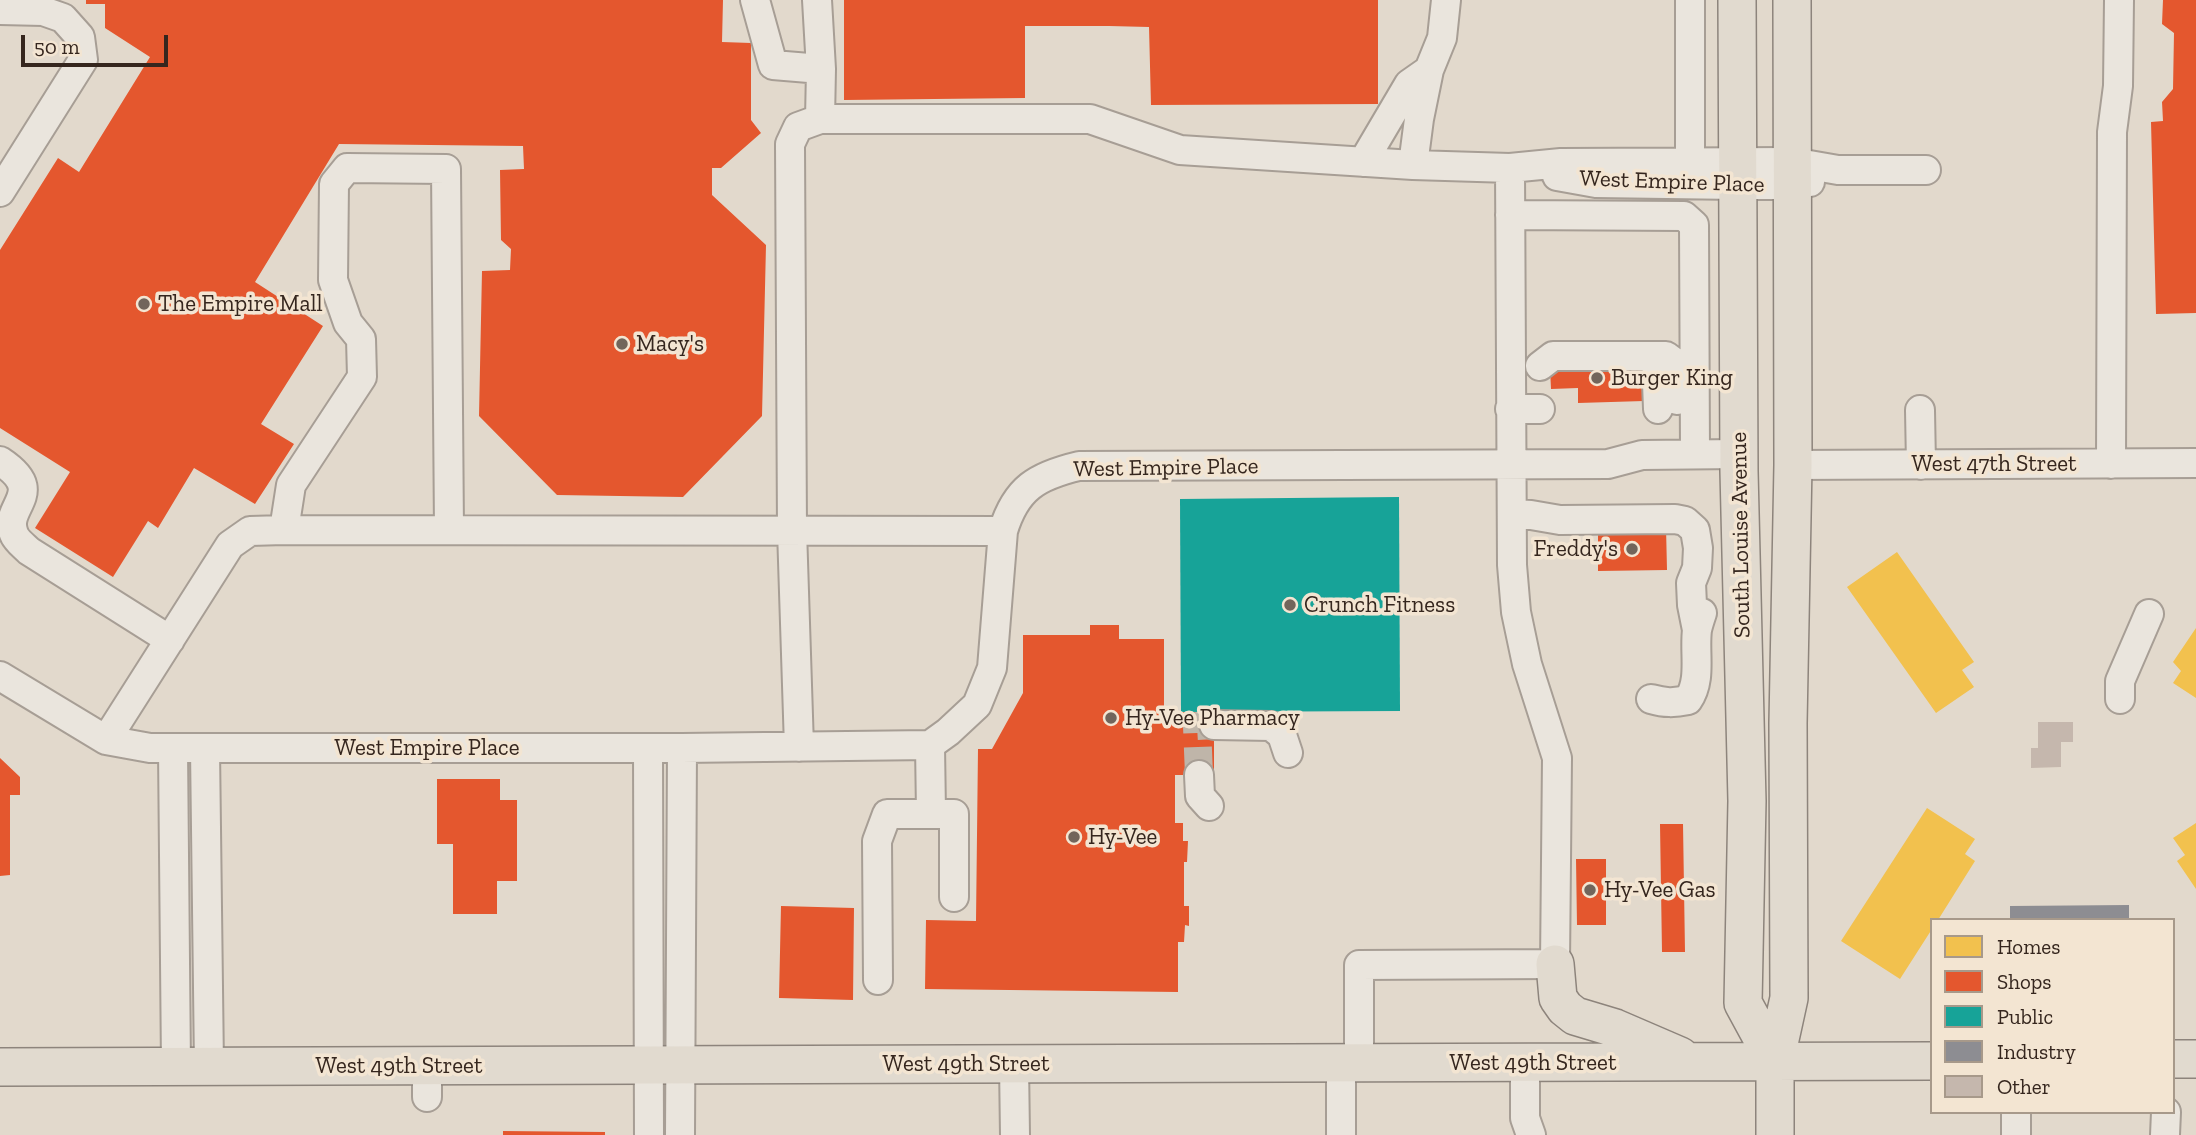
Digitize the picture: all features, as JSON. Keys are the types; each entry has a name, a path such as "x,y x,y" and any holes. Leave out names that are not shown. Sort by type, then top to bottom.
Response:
{"main road":[{"name":"South Louise Avenue","path":"1737,0 1739,462 1746,801 1743,1003 1775,1062"},
{"name":"South Louise Avenue","path":"1775,1135 1775,1062 1789,998 1789,660 1793,465 1792,0"},
{"path":"1739,462 1758,467 1764,476 1767,489 1767,627 1774,646 1789,660"},
{"path":"1555,964 1558,998 1564,1009 1575,1016 1615,1028 1693,1062"},
{"path":"2175,1059 2196,1059"},
{"name":"West 49th Street","path":"0,1067 192,1067 427,1082 664,1066 1930,1060"}],"street":[{"path":"755,0 773,65 821,69"},
{"path":"817,0 821,69 820,119"},
{"path":"1413,165 1419,119 1430,70 1442,37 1446,0"},
{"name":"West Empire Place","path":"1690,0 1690,163"},
{"path":"2111,464 2112,132 2119,86 2119,0"},
{"path":"0,10 43,11 64,18 80,37 83,60 0,192"},
{"path":"1363,162 1409,84 1430,70"},
{"path":"799,747 792,530 789,144 798,127 820,119 1090,119 1180,150 1413,165 1510,168 1512,565 1516,612 1527,664 1557,758 1555,964 1359,965 1342,1135"},
{"name":"West Empire Place","path":"1510,168 1561,163 1690,163 1738,174"},
{"path":"284,530 291,485 362,377 361,339 348,323 333,280 334,184 346,168 446,169 449,530"},
{"name":"West Empire Place","path":"1510,168 1596,183 1838,170 1926,170"},
{"path":"1510,215 1684,216 1694,225 1695,453"},
{"path":"1540,366 1553,356 1666,356 1678,365 1667,409"},
{"path":"1510,409 1540,409"},
{"path":"1920,410 1921,465"},
{"name":"West Empire Place","path":"1608,464 1642,455 1695,453 1739,462"},
{"path":"0,461 15,471 23,484 12,524 14,537 29,551 170,640"},
{"name":"West Empire Place","path":"0,676 106,740 150,748 930,745 977,705 992,668 1003,531 1008,513 1016,499 1029,486 1045,476 1079,466 1608,464 1634,470 1739,462"},
{"name":"West 47th Street","path":"1793,465 2196,463"},
{"path":"1513,514 1560,520 1675,519 1685,521 1695,530 1698,568 1691,583 1697,630 1695,681 1688,700 1665,703 1651,699"},
{"path":"106,740 230,545 250,531 1003,531"},
{"path":"2120,699 2120,681 2149,614"},
{"path":"1214,725 1271,726 1282,735 1289,753"},
{"path":"930,745 930,813"},
{"path":"648,748 664,1066 680,1135"},
{"path":"649,1135 664,1066 682,748"},
{"path":"173,749 192,1067"},
{"path":"192,1067 205,749"},
{"path":"1199,775 1200,796 1209,806"},
{"path":"878,980 877,841 887,814 954,814 954,897"},
{"path":"1525,1063 1525,1118 1531,1135"},
{"path":"1014,1064 1015,1135"},
{"path":"2016,1114 2016,1135"},
{"path":"2165,1135 2166,1114"}],"building: Homes":[{"path":"1897,552 1974,662 1962,670 1974,687 1936,713 1847,587"},
{"path":"2196,628 2196,698 2173,683 2181,671 2173,662"},
{"path":"1927,808 1975,839 1965,854 1975,861 1939,918 1930,918 1930,932 1900,979 1841,941"},
{"path":"2196,823 2196,889 2177,861 2185,855 2173,838"}],"building: Shops":[{"name":"The Empire Mall","path":"86,0 723,0 722,42 751,43 751,120 761,133 721,168 712,168 712,195 766,245 762,416 683,497 557,495 479,416 482,271 510,270 511,249 501,240 500,170 524,169 523,146 339,144 255,282 323,326 261,424 294,444 255,504 194,468 158,528 148,521 113,577 35,528 70,472 0,428 0,250 58,158 79,172 150,57 105,28 105,4 86,4"},
{"path":"844,0 1378,0 1378,104 1151,105 1149,27 1109,26 1025,26 1025,98 844,100"},
{"path":"2163,0 2196,0 2196,313 2156,314 2151,122 2163,121 2162,102 2173,89 2174,33 2162,24"},
{"name":"Burger King","path":"1643,367 1644,401 1578,403 1578,388 1551,389 1550,368"},
{"name":"Freddy's","path":"1666,527 1667,570 1598,571 1598,528"},
{"path":"1090,625 1119,625 1119,639 1164,639 1164,712 1214,712 1214,775 1175,775 1175,823 1183,823 1183,841 1188,841 1187,862 1184,862 1184,906 1189,906 1189,926 1185,925 1184,942 1178,942 1178,992 925,989 926,920 976,921 978,749 992,749 1023,693 1023,635 1090,635"},
{"path":"0,758 20,777 20,795 10,795 10,875 0,876"},
{"path":"437,779 500,779 500,800 517,800 517,881 497,881 497,914 453,914 453,844 437,844"},
{"path":"1660,824 1683,824 1685,952 1662,952"},
{"path":"1576,859 1606,859 1606,925 1577,925"},
{"path":"781,906 854,908 853,1000 779,998"},
{"path":"503,1131 605,1132 605,1135 503,1135"}],"building: Public":[{"name":"Crunch Fitness","path":"1399,497 1400,711 1181,712 1180,499"}],"building: Industry":[{"path":"2129,905 2129,918 2010,918 2010,906"}],"building: Other":[{"path":"2038,722 2073,722 2073,742 2061,742 2061,767 2031,768 2031,748 2038,748"}],"tunnel":[{"path":"1199,775 1197,726 1214,725"}],"place":[{"name":"The Empire Mall","path":"144,304"},
{"name":"Macy's","path":"622,344"},
{"name":"Burger King","path":"1597,378"},
{"name":"Freddy's","path":"1632,549"},
{"name":"Crunch Fitness","path":"1290,605"},
{"name":"Hy-Vee Pharmacy","path":"1111,718"},
{"name":"Hy-Vee","path":"1074,837"},
{"name":"Hy-Vee Gas","path":"1590,890"}]}
